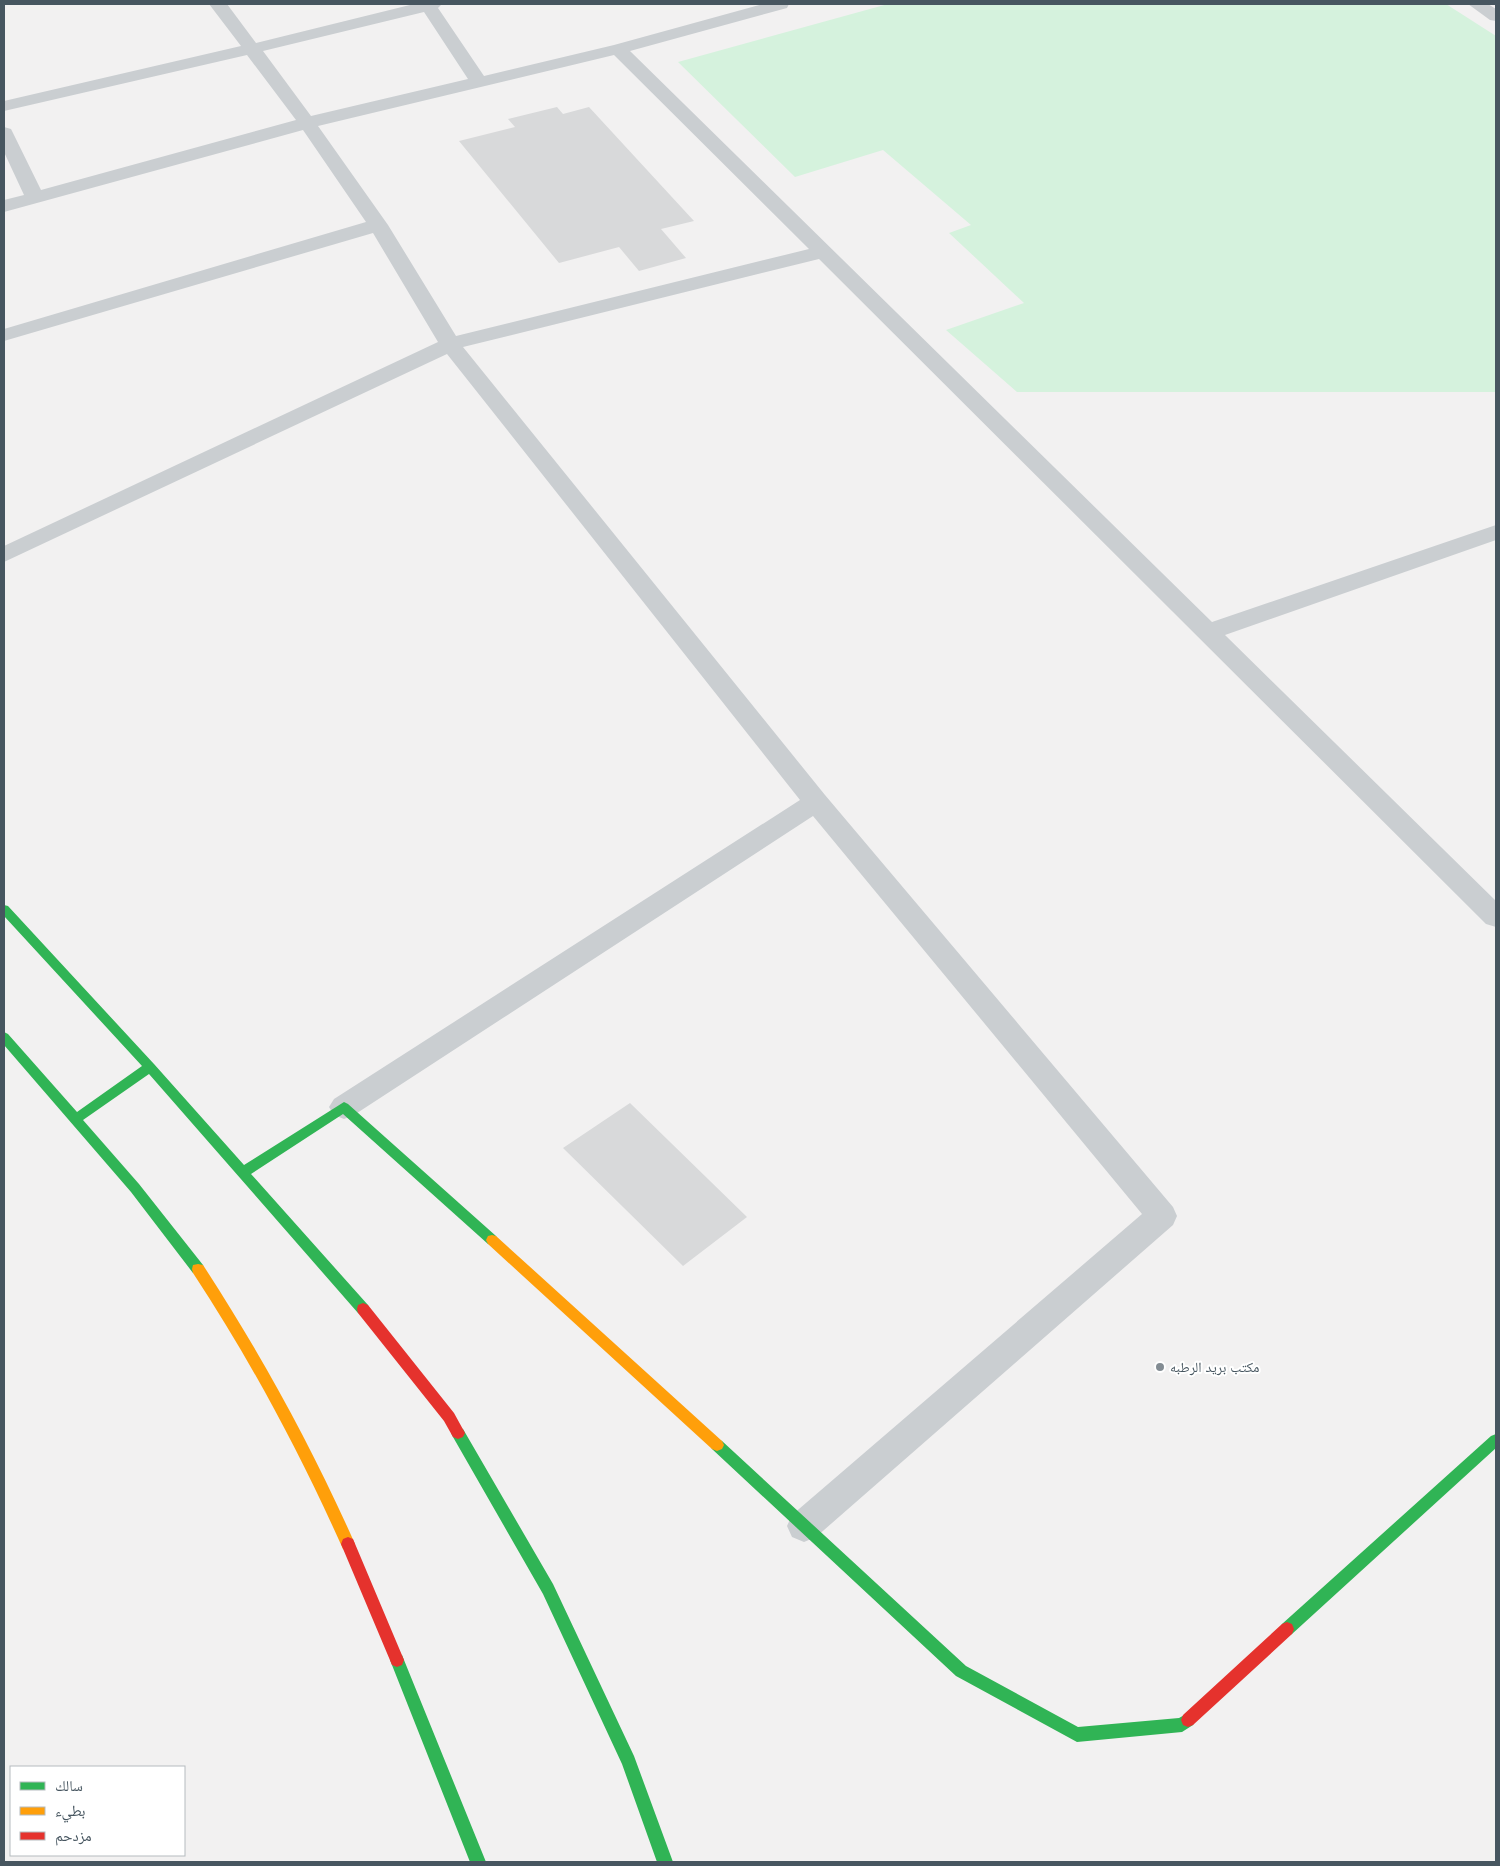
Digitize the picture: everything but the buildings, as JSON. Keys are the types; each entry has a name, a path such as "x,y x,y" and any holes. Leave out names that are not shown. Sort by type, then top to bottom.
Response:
{"main road":[{"path":"4,908 150,1067 354,1297 449,1417 548,1589 630,1760 666,1862"},
{"path":"4,1037 128,1177 190,1259 250,1350 305,1451 356,1564 478,1862"},
{"path":"76,1119 150,1067"},
{"path":"244,1172 344,1107 574,1313 961,1671 1077,1735 1182,1725 1496,1440"}],"street":[{"path":"218,4 307,123 378,225 450,344 816,802 1162,1216 804,1526"},
{"path":"4,106 251,49 429,4 480,83"},
{"path":"708,4 726,19"},
{"path":"4,206 307,123 618,49 780,4"},
{"path":"1477,4 1496,16"},
{"path":"618,49 1496,917"},
{"path":"4,133 35,197"},
{"path":"4,335 378,225"},
{"path":"4,555 450,344 823,252"},
{"path":"1208,632 1496,532"},
{"path":"344,1107 816,802"}],"green space":[{"path":"888,4 1446,4 1496,36 1496,392 1017,392 946,330 1024,303 949,233 971,225 883,150 795,177 678,62"}],"traffic: fast":[{"path":"4,909 150,1067 363,1309"},
{"path":"4,1037 135,1188 198,1269"},
{"path":"76,1119 150,1067"},
{"path":"244,1172 344,1107 492,1240"},
{"path":"458,1433 548,1589 629,1761 665,1862"},
{"path":"1287,1629 1496,1440"},
{"path":"717,1445 961,1671 1077,1735 1182,1725 1188,1720"},
{"path":"397,1660 478,1862"}],"traffic: slow":[{"path":"492,1240 717,1445"},
{"path":"198,1269 240,1335 279,1403 298,1438 348,1544"}],"traffic: jam":[{"path":"363,1309 449,1417 458,1433"},
{"path":"348,1544 397,1660"},
{"path":"1188,1720 1287,1629"}],"place":[{"name":"مكتب بريد الرطبه","path":"1160,1367"}]}
